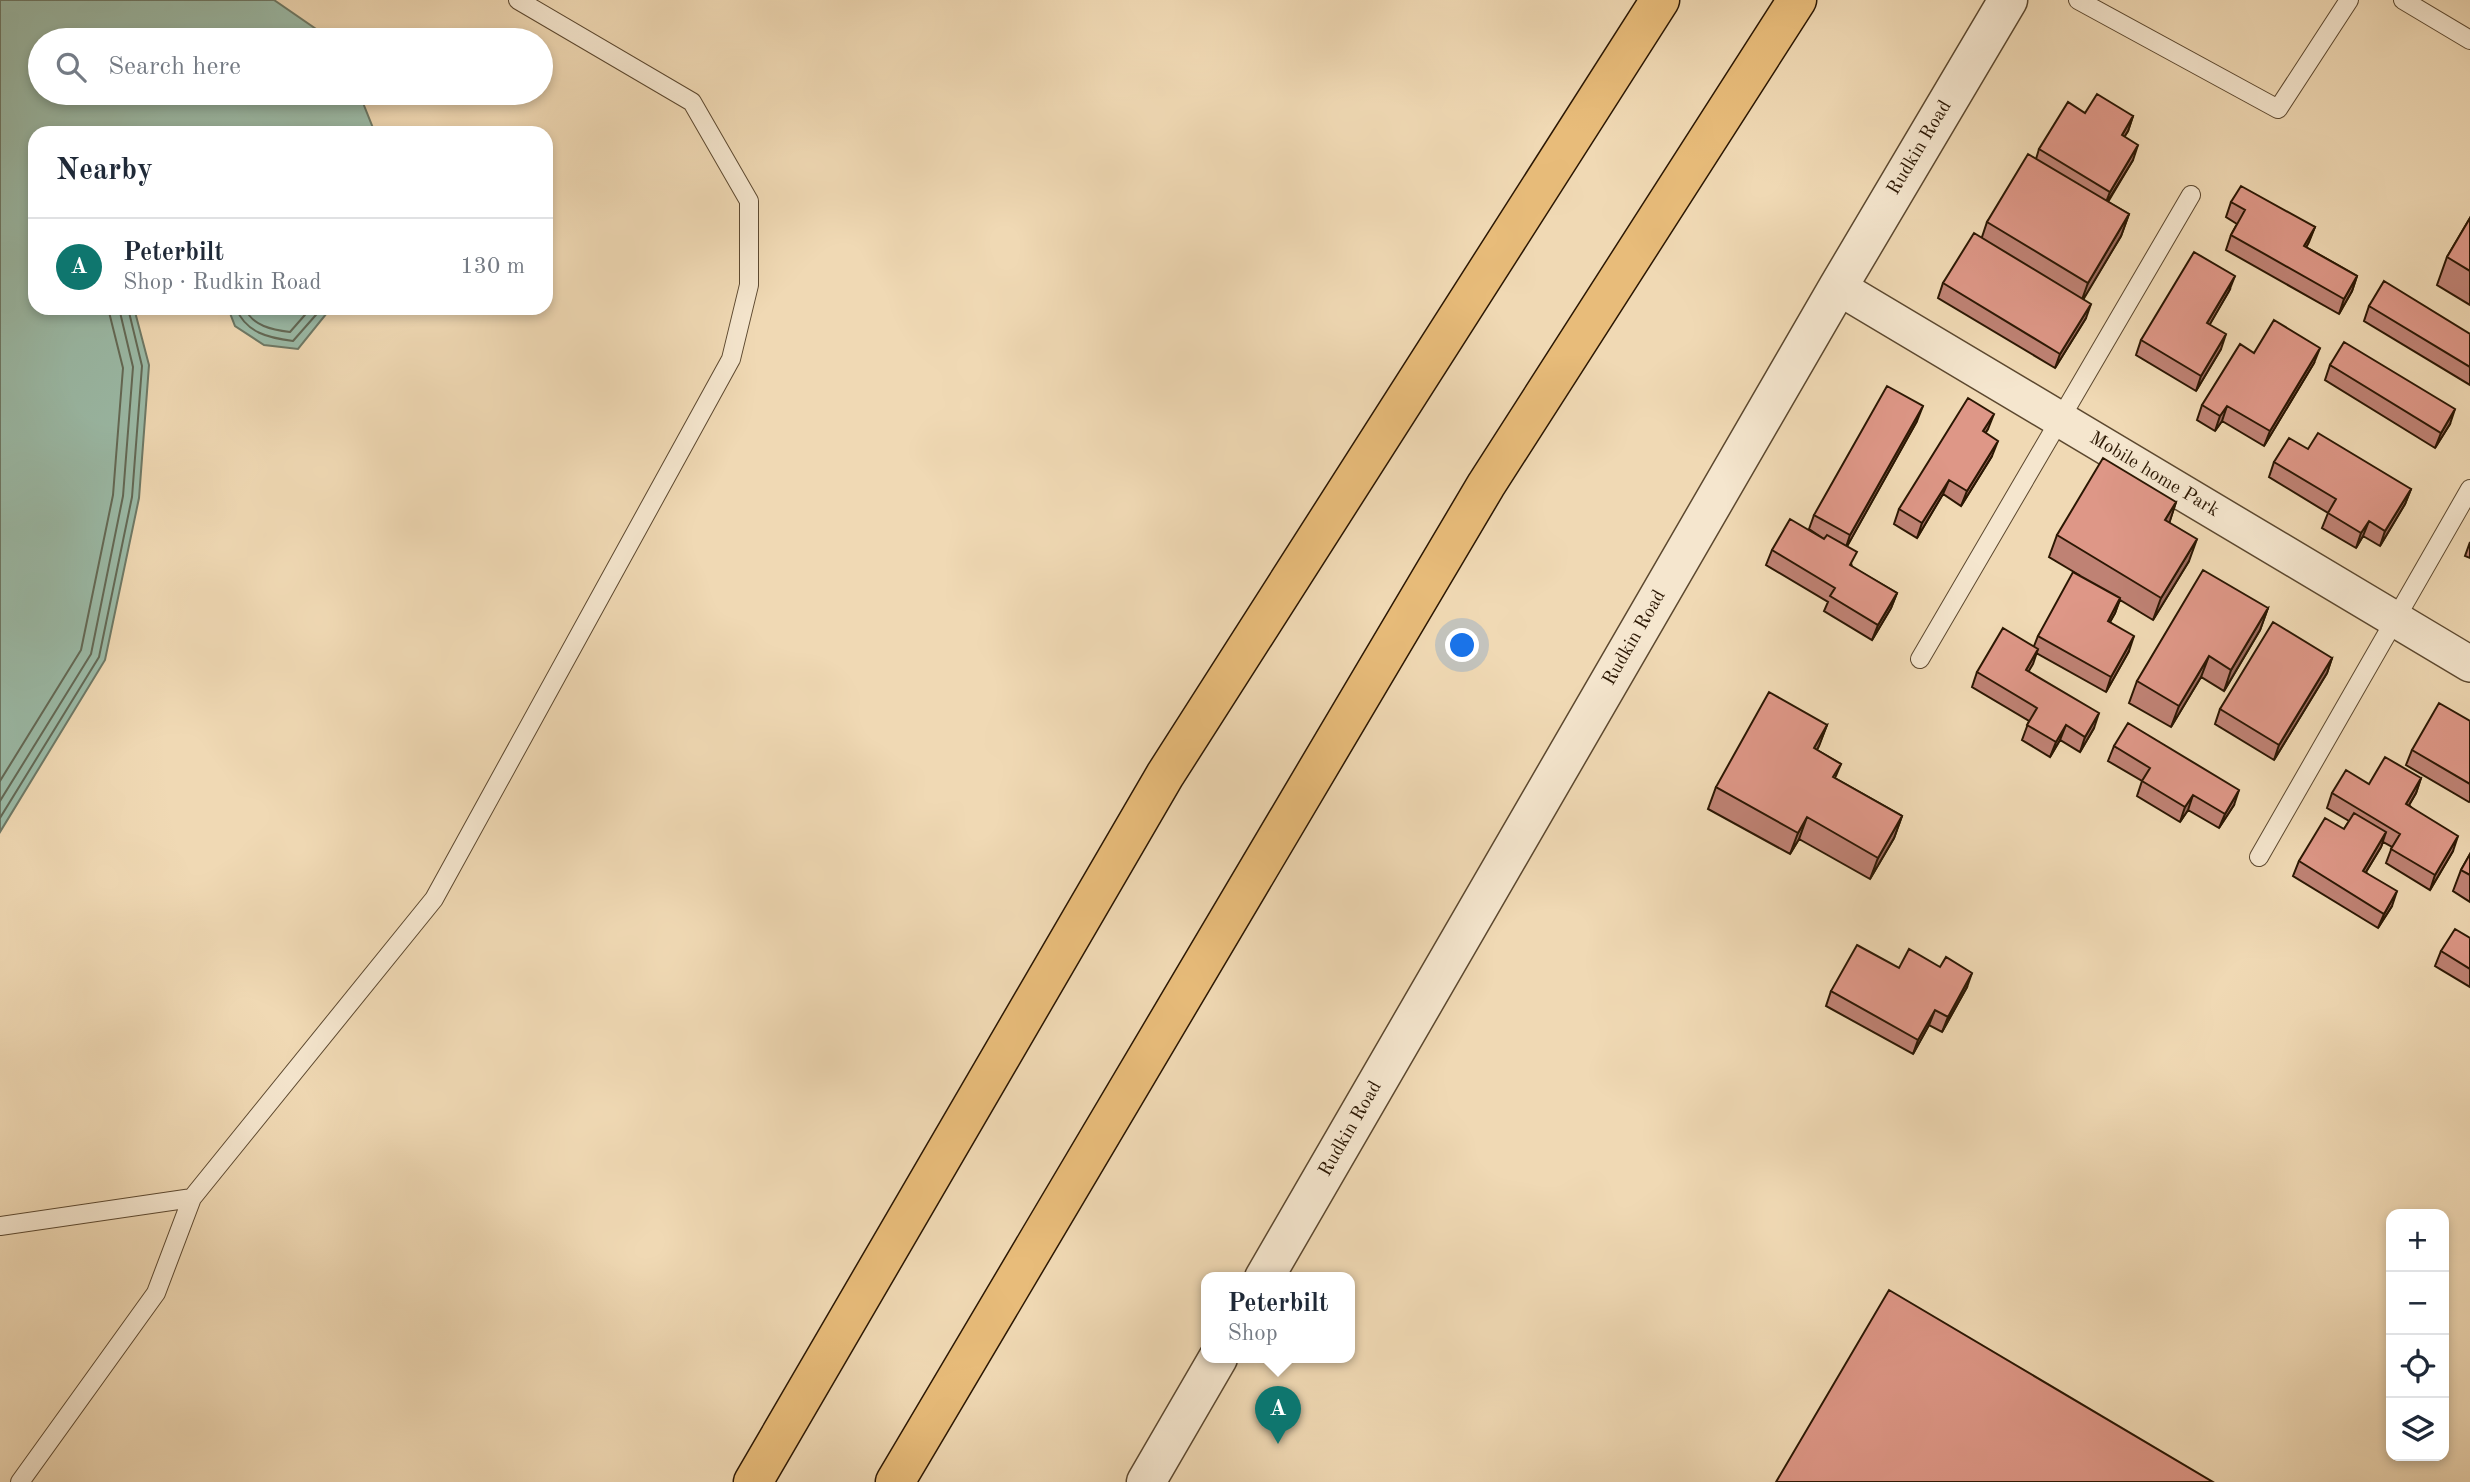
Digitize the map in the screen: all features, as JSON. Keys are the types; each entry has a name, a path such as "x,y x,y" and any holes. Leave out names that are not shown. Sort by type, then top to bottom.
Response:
{"highway":[{"path":"753,1482 1165,775 1660,0"},
{"path":"895,1482 1486,485 1797,0"}],"street":[{"name":"Rudkin Road","path":"1267,1272 1838,287 2008,0"},
{"name":"Mobile home Park","path":"1838,287 2470,664"},
{"path":"1146,1482 1215,1363"}],"lane":[{"path":"20,1482 156,1293 192,1198 435,899 731,359 749,285 750,201 692,102 518,0"},
{"path":"2078,0 2278,109 2349,0"},
{"path":"2403,0 2470,40"},
{"path":"1920,659 2191,195"},
{"path":"2259,856 2470,489"},
{"path":"0,1226 192,1198"}],"water":[{"path":"0,0 274,0 315,28 28,28 28,105 364,105 372,126 28,126 28,315 136,315 149,365 139,498 105,660 0,832"},
{"path":"231,315 325,315 298,349 264,345 235,326"}],"building":[{"path":"2097,94 2133,116 2122,135 2138,145 2110,192 2039,149 2068,102 2085,113"},
{"path":"2028,154 2129,214 2088,283 1987,222"},
{"path":"2241,186 2315,227 2304,246 2357,276 2344,299 2231,235 2245,210 2231,202"},
{"path":"2470,218 2470,271 2447,257"},
{"path":"1974,233 2091,304 2060,354 1943,283"},
{"path":"2194,252 2235,276 2207,323 2226,334 2201,376 2141,340"},
{"path":"2384,281 2470,334 2470,367 2369,306"},
{"path":"2274,320 2320,348 2270,431 2227,406 2220,416 2202,405 2240,344 2254,353"},
{"path":"2344,342 2455,409 2441,433 2330,365"},
{"path":"1887,386 1923,406 1850,535 1814,515"},
{"path":"1968,398 1994,414 1983,431 1998,441 1967,491 1949,480 1922,523 1899,509"},
{"path":"2318,433 2411,489 2385,531 2369,521 2361,533 2328,513 2336,499 2274,462 2289,438 2308,449"},
{"path":"2103,458 2176,502 2165,520 2197,539 2161,598 2057,535"},
{"path":"1790,519 1824,539 1827,535 1857,552 1850,565 1897,593 1878,625 1830,596 1835,588 1772,550"},
{"path":"2203,570 2268,608 2231,670 2209,656 2179,706 2137,681"},
{"path":"2073,572 2120,598 2108,621 2134,636 2111,677 2038,636"},
{"path":"2273,622 2332,658 2279,745 2220,709"},
{"path":"2003,628 2038,649 2026,670 2099,713 2085,737 2066,725 2056,742 2027,725 2037,708 1977,672"},
{"path":"1769,692 1827,725 1814,748 1841,764 1833,777 1902,816 1878,858 1807,817 1798,833 1716,787"},
{"path":"2439,703 2470,721 2470,784 2412,750"},
{"path":"2128,723 2239,790 2225,814 2193,795 2185,807 2142,781 2150,768 2114,746"},
{"path":"2385,757 2421,778 2406,804 2458,836 2435,875 2391,849 2400,834 2332,793 2346,770 2369,784"},
{"path":"2354,813 2386,832 2363,871 2397,891 2384,914 2299,861 2325,818 2344,829"},
{"path":"2470,854 2470,875 2461,870"},
{"path":"2455,929 2470,938 2470,969 2441,951"},
{"path":"1857,945 1899,968 1909,949 1940,967 1946,957 1972,973 1948,1017 1935,1010 1918,1040 1831,991"},
{"path":"1889,1290 2213,1482 1776,1482"}],"place":[{"name":"Peterbilt","path":"1278,1444"}]}
